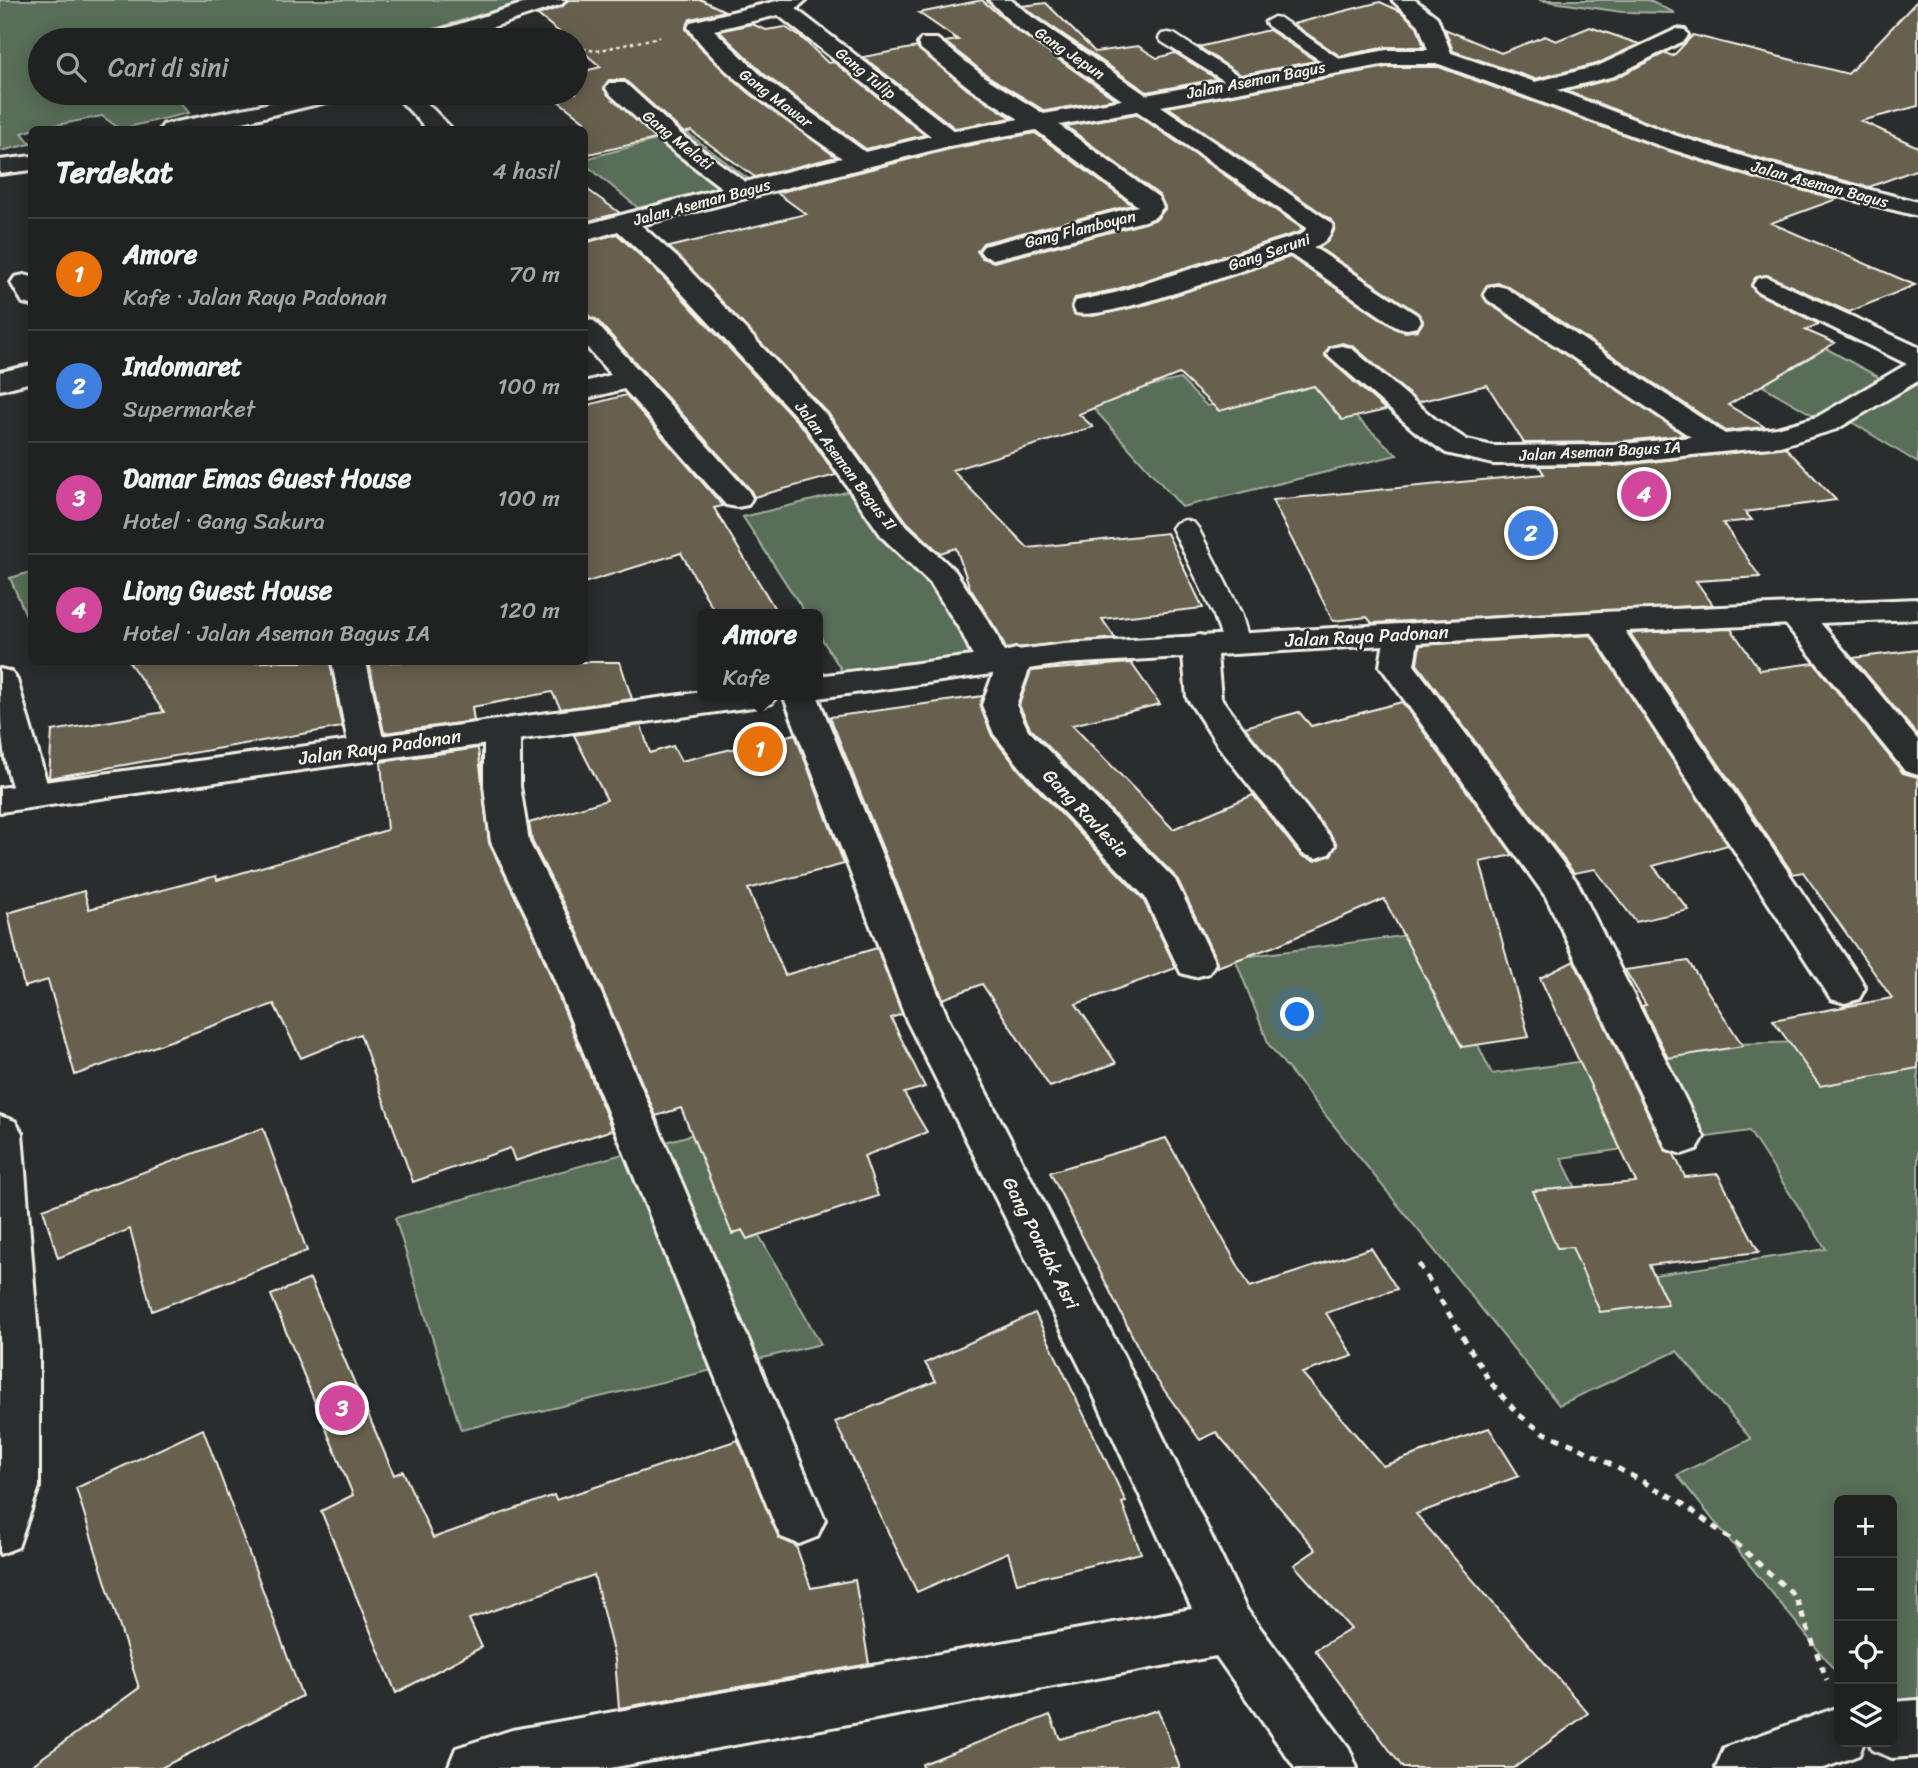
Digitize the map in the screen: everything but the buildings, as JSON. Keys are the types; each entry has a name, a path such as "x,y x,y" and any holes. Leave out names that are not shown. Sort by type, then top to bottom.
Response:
{"street":[{"path":"470,28 555,0"},
{"name":"Gang Jepun","path":"999,0 1024,22 1144,103"},
{"path":"1402,0 1429,22 1441,57"},
{"path":"699,27 789,4"},
{"name":"Gang Tulip","path":"789,4 949,139"},
{"name":"Gang Mawar","path":"699,27 725,59 860,160"},
{"path":"1535,89 1606,71 1677,35"},
{"path":"929,44 978,83 1040,122"},
{"name":"Jalan Aseman Bagus","path":"588,232 741,190 949,139 1338,64 1387,57 1441,57 1683,145 1762,170 1914,206"},
{"name":"Gang Melati","path":"617,88 675,141 741,190"},
{"name":"Gang Seruni","path":"1086,307 1121,300 1311,239 1317,235 1320,226 1144,103"},
{"path":"202,126 307,112 317,105"},
{"path":"416,105 438,126"},
{"name":"Gang Flamboyan","path":"993,251 1135,216 1146,212 1150,206 1146,198 1040,122"},
{"path":"0,167 28,164"},
{"name":"Jalan Aseman Bagus II","path":"624,223 674,269 816,421 894,531 944,578 979,633 1003,660"},
{"path":"1293,245 1407,321"},
{"path":"1766,285 1918,358"},
{"path":"1497,294 1719,443"},
{"path":"588,331 737,498"},
{"name":"Jalan Aseman Bagus IA","path":"1340,354 1426,426 1457,447 1476,453 1614,454 1780,438 1827,423 1918,369"},
{"path":"0,382 28,374"},
{"path":"588,390 631,378"},
{"name":"Jalan Raya Padonan","path":"823,686 1003,660 1199,645 1602,622 1918,609"},
{"path":"1795,614 1918,763"},
{"path":"1602,622 1845,988"},
{"path":"1402,635 1397,666 1563,892 1682,1137"},
{"path":"1199,645 1203,698 1316,845"},
{"name":"Gang Ravlesia","path":"1003,660 999,705 1012,734 1161,890 1195,963"},
{"path":"350,665 367,748"},
{"path":"0,680 16,797"},
{"name":"Jalan Raya Padonan","path":"16,797 152,781 367,748 724,700"},
{"name":"Gang Pondok Asri","path":"802,700 928,1021 1110,1378 1228,1628 1329,1768"},
{"path":"502,731 502,786 510,842 556,934 799,1520"},
{"path":"0,1133 15,1348 14,1487 0,1530"},
{"path":"476,1768 512,1758 1228,1628"},
{"path":"1744,1768 1834,1713"},
{"path":"1897,1730 1918,1728"}],"lane":[{"path":"1274,22 1338,64"},
{"path":"1168,38 1242,84"},
{"path":"1185,528 1227,614 1236,643"}],"path":[{"path":"588,50 618,47 699,27"},
{"path":"1419,1264 1490,1382 1518,1414 1542,1432 1576,1446 1679,1501 1737,1544 1795,1597 1834,1709"}],"green space":[{"path":"0,0 527,0 437,28 28,28 28,105 183,105 189,113 133,126 116,126 102,116 52,126 28,126 28,131 22,133 28,145 0,151"},
{"path":"1539,0 1648,0 1675,13 1622,12"},
{"path":"686,132 758,186 649,217 588,166 588,158"},
{"path":"1638,246 1893,385 1918,372 1918,463 1832,410 1813,415 1566,272"},
{"path":"1180,379 1207,406 1317,381 1397,455 1182,507 1086,400"},
{"path":"854,490 948,569 1011,651 844,674 823,641 823,609 803,609 743,517"},
{"path":"28,573 28,620 10,578"},
{"path":"1424,933 1492,1074 1698,1045 1918,1039 1918,1705 1897,1707 1897,1495 1834,1495 1834,1670 1677,1475 1751,1439 1677,1351 1559,1405 1269,1045 1235,958","holes":["1749,1131 1826,1249 1622,1280 1561,1158"]},
{"path":"712,1129 733,1190 821,1344 461,1430 395,1218"}],"place":[{"name":"Liong Guest House","path":"1644,494"},
{"name":"Indomaret","path":"1531,533"},
{"name":"Amore","path":"760,749"},
{"name":"Damar Emas Guest House","path":"342,1408"}]}
